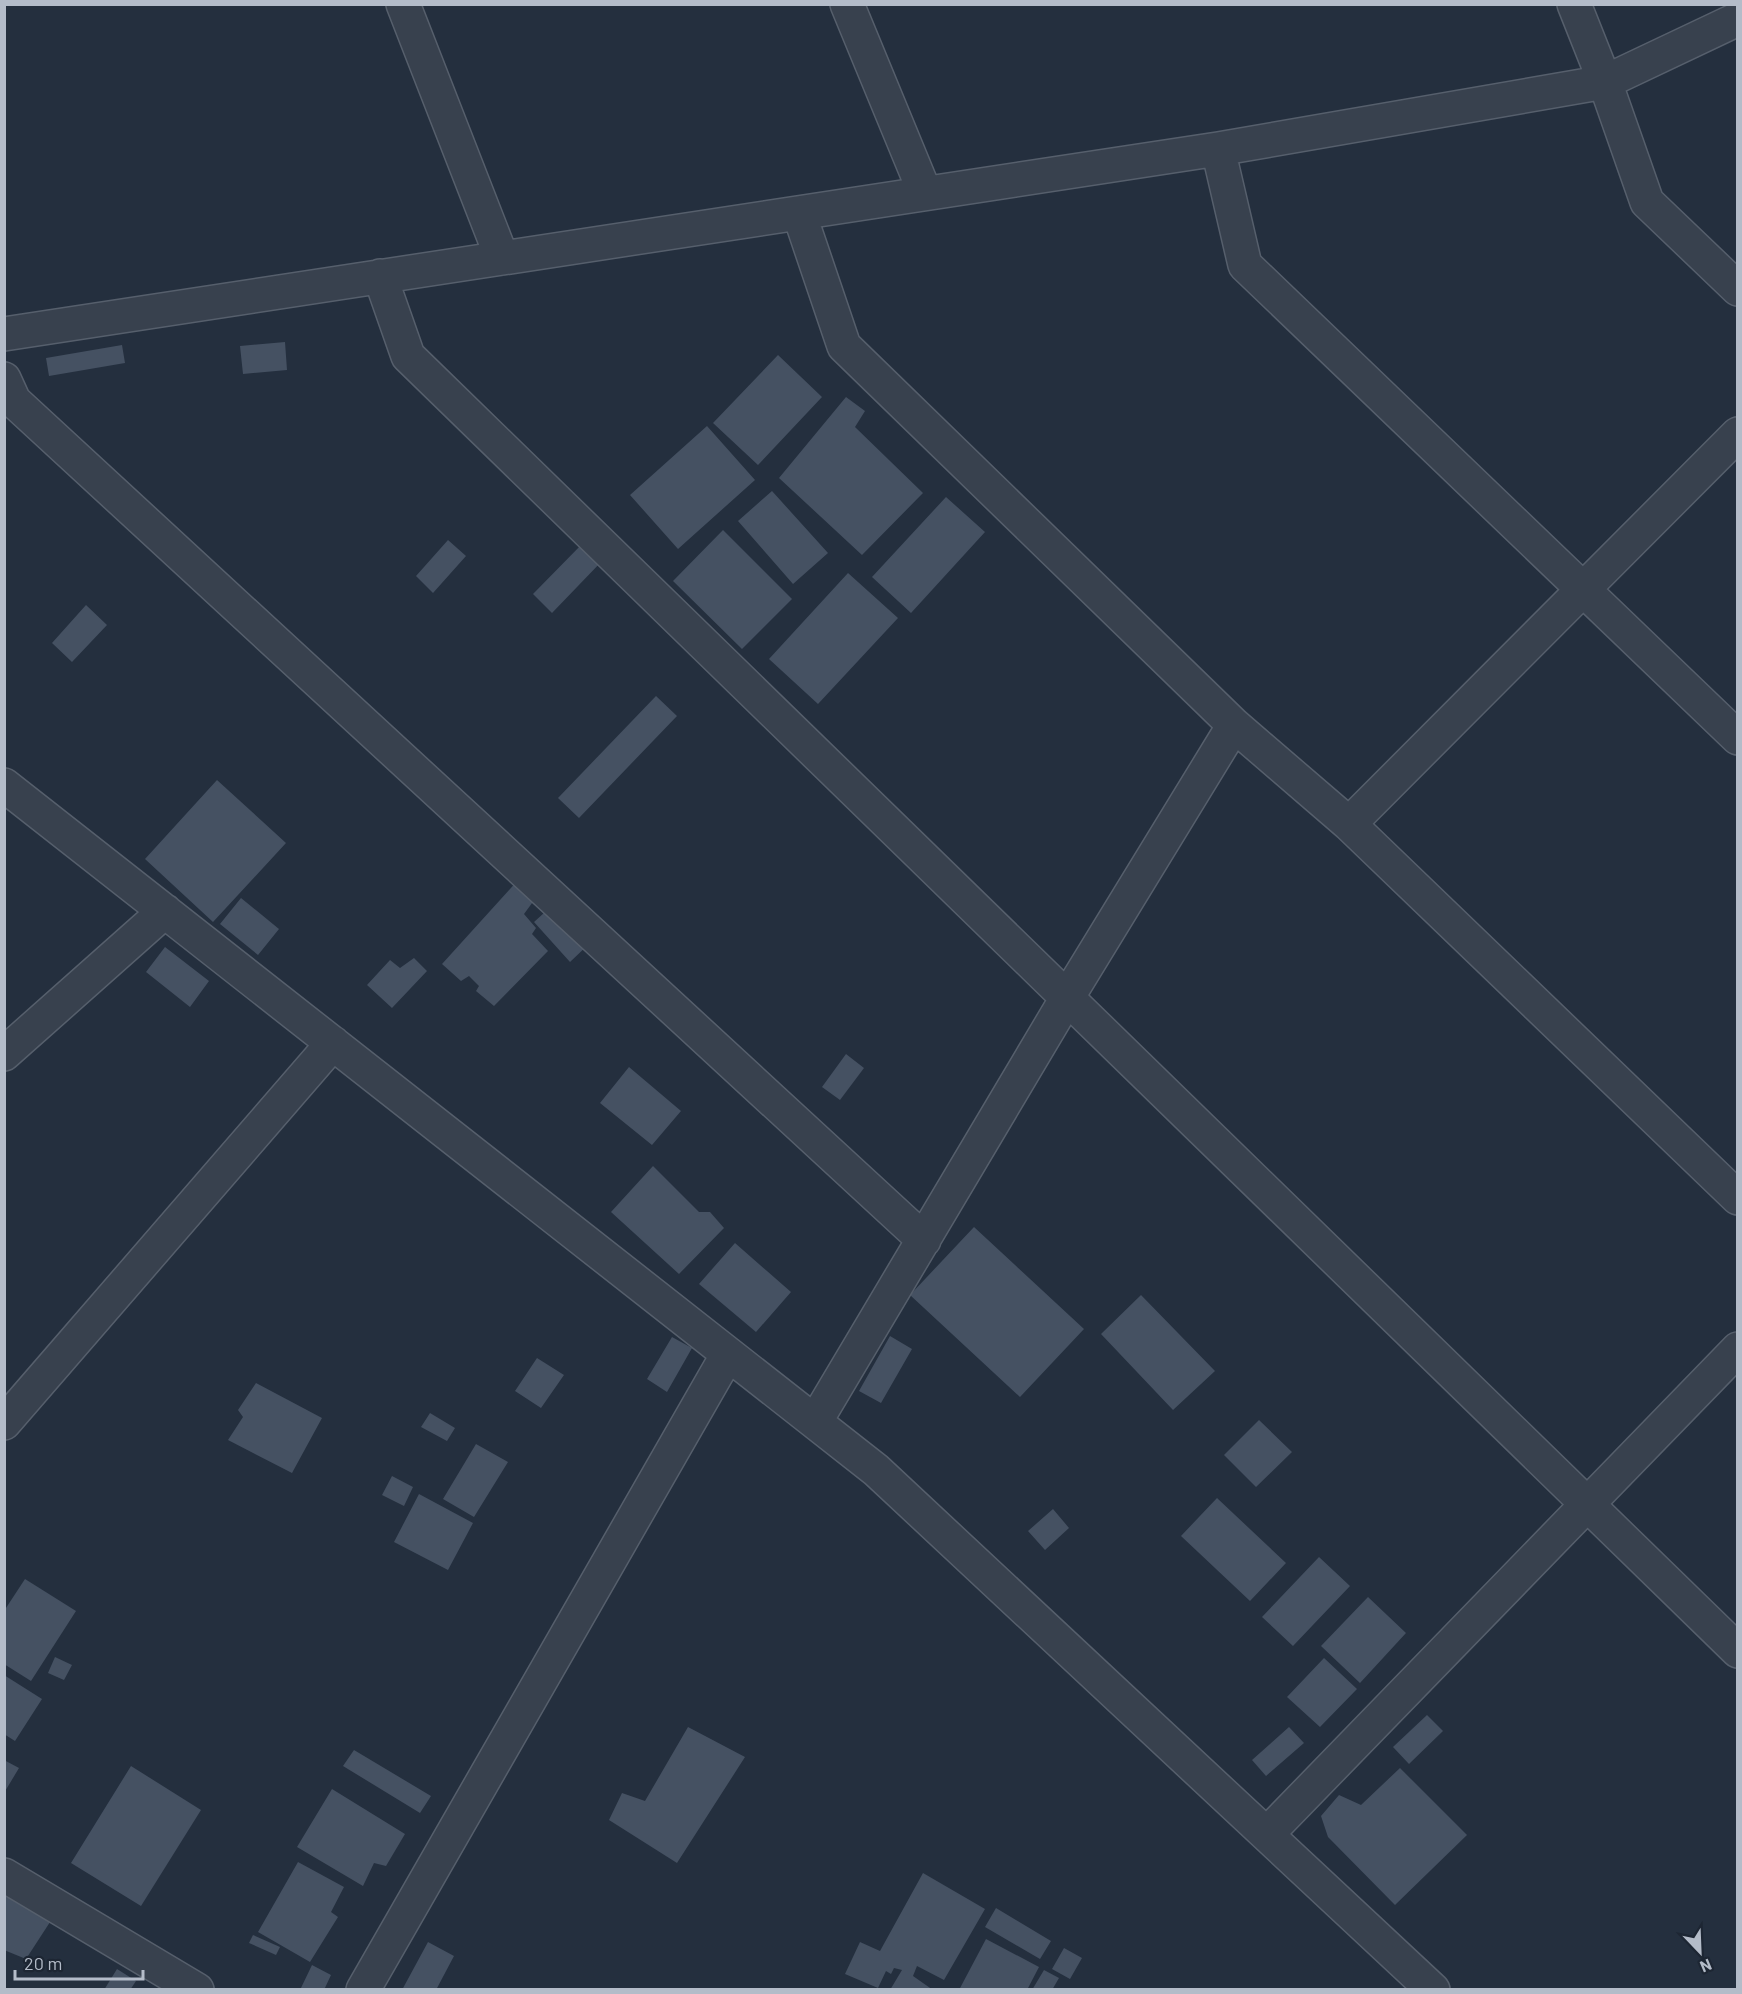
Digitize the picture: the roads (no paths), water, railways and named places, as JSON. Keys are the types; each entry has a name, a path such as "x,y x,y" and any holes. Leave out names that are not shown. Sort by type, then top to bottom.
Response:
{"street":[{"path":"404,4 502,258"},
{"path":"847,4 926,193"},
{"path":"1574,4 1605,82 1647,202 1737,289"},
{"path":"4,334 1218,149 1605,82 1737,20"},
{"path":"1218,149 1245,265 1737,738"},
{"path":"799,213 844,346 1234,725 1349,824 1737,1198"},
{"path":"380,276 408,356 1737,1651"},
{"path":"4,379 14,401 924,1240"},
{"path":"1349,824 1737,434"},
{"path":"815,1422 1067,998 1234,725"},
{"path":"4,785 876,1470 1433,1989"},
{"path":"4,1054 165,911"},
{"path":"4,1424 333,1043"},
{"path":"1267,1834 1737,1349"},
{"path":"363,1989 728,1354"},
{"path":"4,1875 197,1989"}]}
